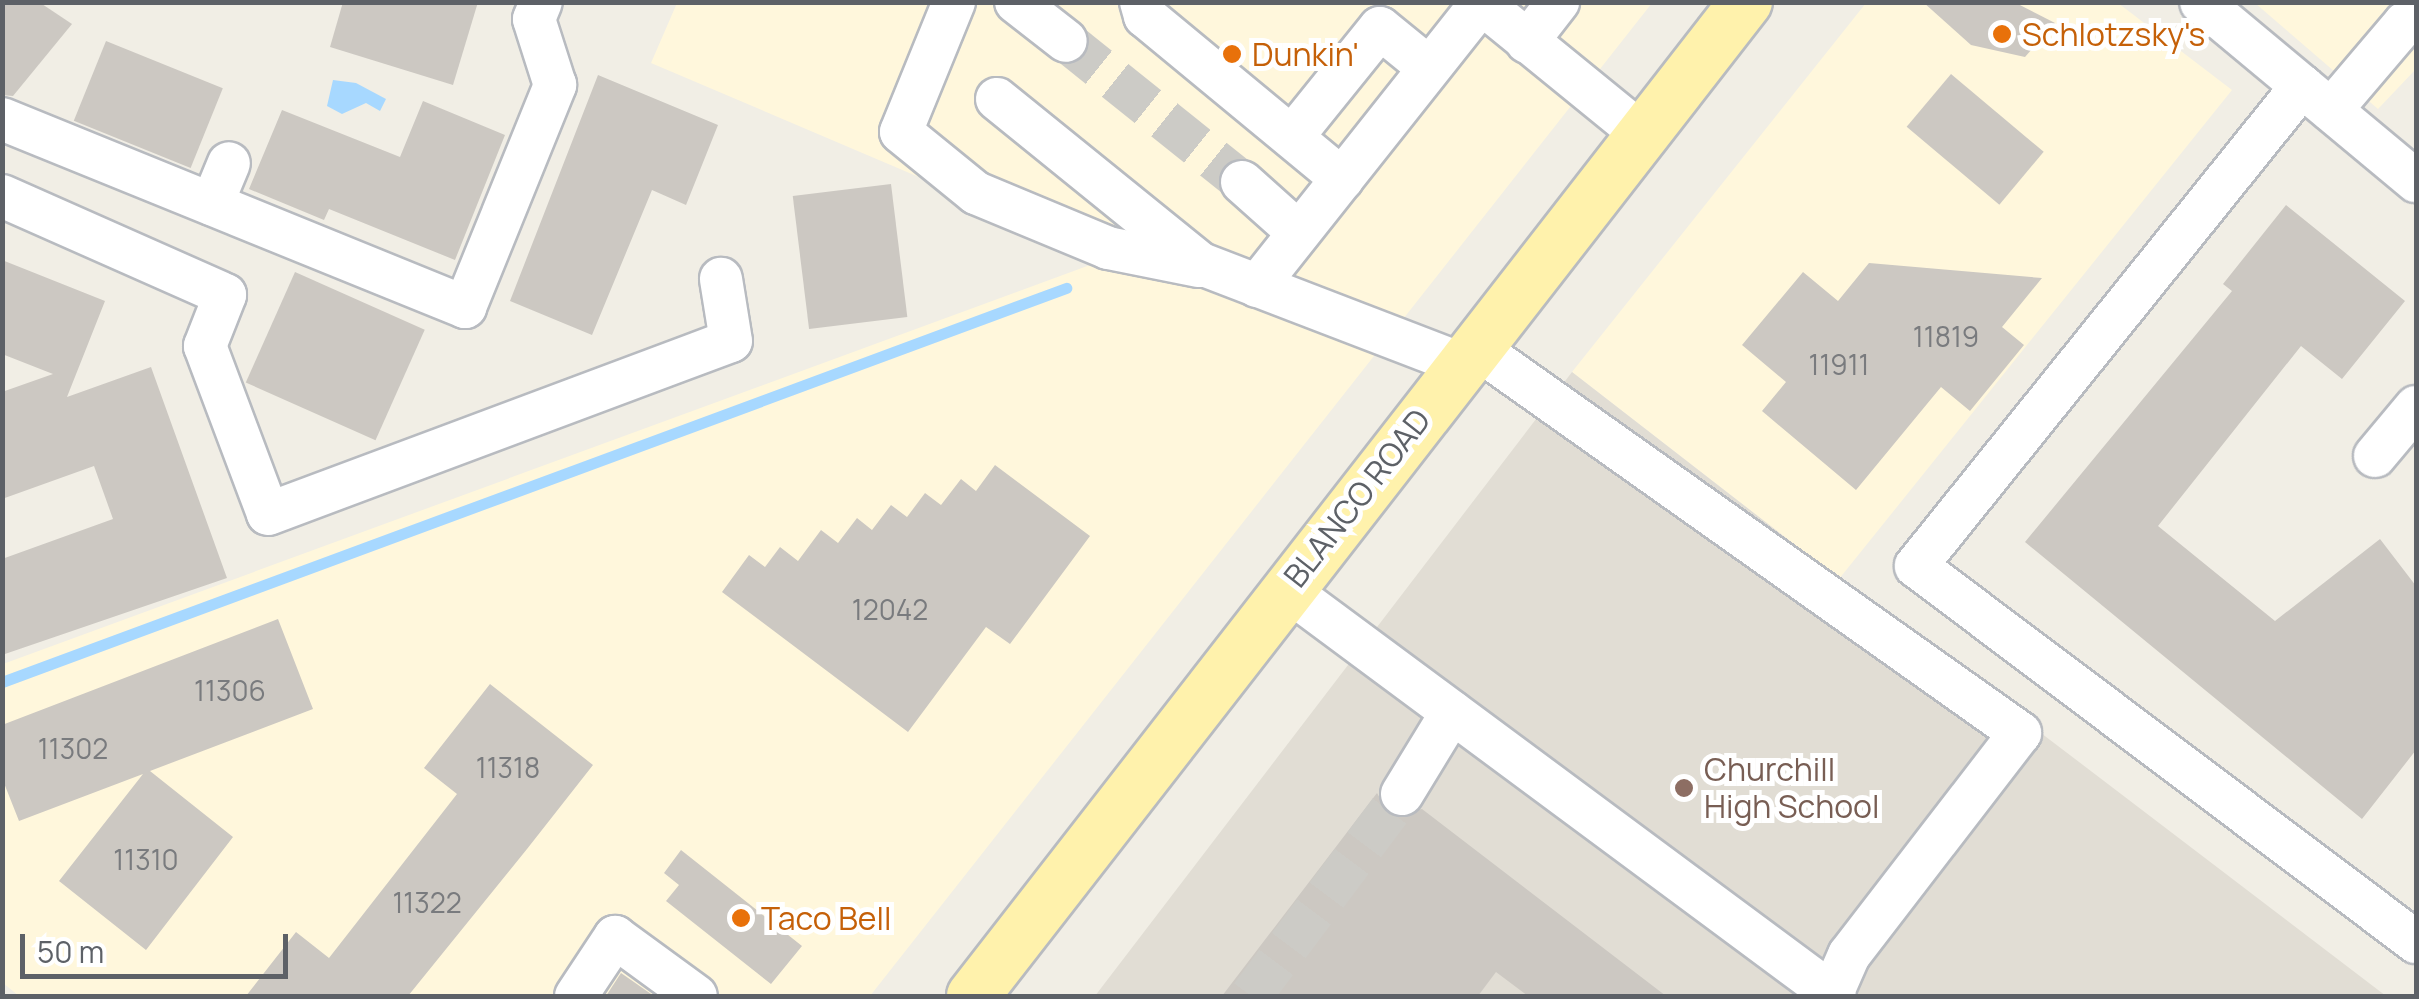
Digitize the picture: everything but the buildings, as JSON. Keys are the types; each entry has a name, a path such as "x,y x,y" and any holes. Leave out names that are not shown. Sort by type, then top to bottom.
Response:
{"main road":[{"name":"BLANCO ROAD","path":"973,996 1286,588 1746,2"}],"street":[{"path":"2,119 464,308 556,85 534,19 541,2"},
{"path":"954,2 901,132 976,193 1108,248 1214,270 1468,356 2020,733 1850,955 1833,996 1286,588"},
{"path":"1016,2 1066,41"},
{"path":"1141,2 1342,179"},
{"path":"1527,42 1558,2"},
{"path":"2201,2 2317,98 2410,166"},
{"path":"1257,286 1480,3 1642,134"},
{"path":"2406,921 1916,566 2317,98 2404,22 2416,20"},
{"path":"1292,137 1380,28 1429,68"},
{"path":"997,99 1214,270"},
{"path":"212,204 228,163"},
{"path":"1242,182 1299,232"},
{"path":"2,196 225,295 205,346 268,514 731,341 721,279"},
{"path":"2375,456 2416,406"},
{"path":"1402,794 1452,712"},
{"path":"576,996 614,937 696,996"}],"shaded area":[{"path":"677,3 1652,3 870,996 19,996 3,983 3,664 1109,258 651,63"},
{"path":"1866,3 2118,3 2232,90 1839,579 1572,372"},
{"path":"2255,3 2416,3 2416,69 2378,109"},
{"name":"Churchill High School","path":"1572,372 1839,579 2386,996 1095,996"}],"water":[{"path":"333,80 356,83 386,99 380,111 366,103 342,114 327,106"}],"waterway":[{"path":"2,682 1066,288"}],"tunnel":[{"path":"1066,41 1242,182"},
{"path":"1251,996 1402,794"}],"place":[{"name":"Schlotzsky's","path":"2002,34"},
{"name":"Dunkin'","path":"1232,54"},
{"name":"Churchill High School","path":"1684,788"},
{"name":"Taco Bell","path":"741,918"}]}
